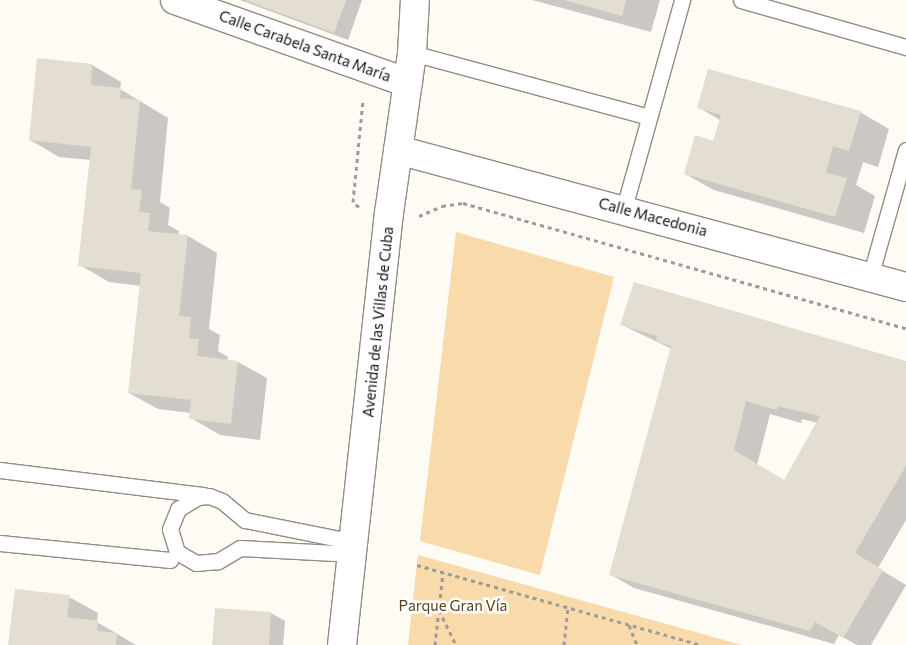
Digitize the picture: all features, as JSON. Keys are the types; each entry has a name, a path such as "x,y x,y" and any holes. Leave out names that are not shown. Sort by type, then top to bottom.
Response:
{"street":[{"name":"Calle Carabela Santa María","path":"174,0 408,83"},
{"name":"Avenida de las Villas de Cuba","path":"342,645 398,150 412,52 415,0"},
{"name":"Calle Macedonia","path":"398,150 624,208 906,287"}],"lane":[{"path":"624,208 682,0"},
{"path":"741,0 906,47"},
{"path":"412,52 649,117"},
{"path":"870,277 906,150"},
{"path":"0,470 209,496 222,500 245,520 354,548"},
{"path":"209,496 198,497 178,509 170,529 177,552 196,563 218,561 240,548 354,548"},
{"path":"0,543 170,560"}],"path":[{"path":"363,98 352,202 363,209"},
{"path":"414,216 421,216 442,206 463,203 906,328"},
{"path":"417,565 701,645"},
{"path":"435,645 442,572"},
{"path":"564,645 568,608"},
{"path":"439,609 456,645"},
{"path":"628,625 636,645"}],"green space":[{"path":"456,232 614,277 540,575 420,541"},
{"name":"Parque Gran Vía","path":"418,555 742,645 408,645"}],"building":[{"path":"245,0 346,0 334,33"},
{"path":"564,0 626,0 622,16"},
{"path":"37,58 92,64 91,85 121,88 120,98 140,100 131,189 142,190 139,212 150,213 148,231 188,235 179,316 191,317 189,338 199,339 197,356 238,361 231,424 189,419 191,400 128,393 141,273 78,266 91,147 29,140"},
{"path":"708,69 861,111 849,151 833,146 826,173 847,178 835,217 684,174 695,135 713,141 721,115 697,108"},
{"path":"634,282 906,361 906,466 855,553 883,570 843,638 815,622 810,631 609,575 671,346 656,341 657,336 620,325","holes":["746,401 777,410 778,406 820,416 784,480 734,450"]},
{"path":"15,589 70,595 67,617 98,621 97,631 117,633 116,645 8,645"},
{"path":"215,608 271,612 269,645 212,645"}]}
